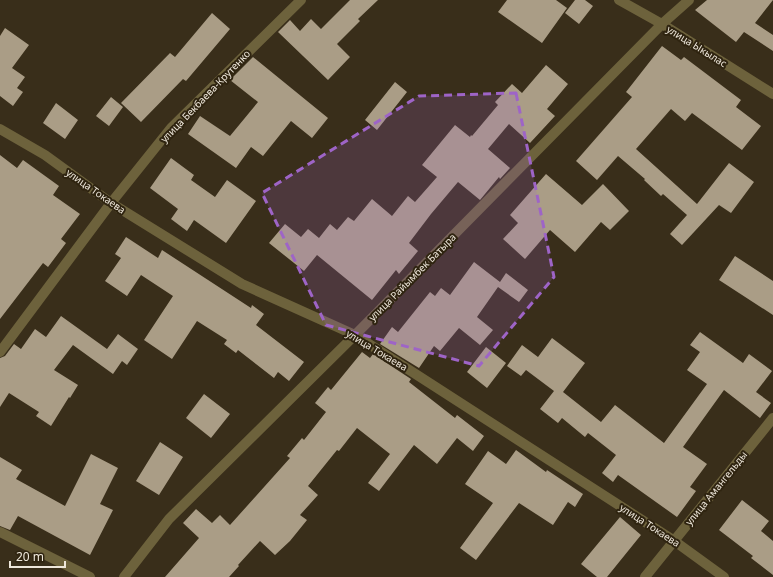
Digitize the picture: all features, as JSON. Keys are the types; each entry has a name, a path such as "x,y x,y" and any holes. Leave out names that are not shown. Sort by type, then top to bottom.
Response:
{"street":[{"name":"улица Бекбаева-Крутенко","path":"0,352 111,203 171,128 301,0"},
{"name":"улица Ыкылас","path":"619,0 662,24 773,94"},
{"name":"улица Райымбек Батыра","path":"124,577 169,519 355,335 662,24 689,0"},
{"name":"улица Токаева","path":"0,129 45,155 111,203 242,284 355,335 673,540 724,577"},
{"name":"улица Амангельды","path":"645,577 673,540 773,418"},
{"path":"0,532 90,577"}],"highlighted area":[{"path":"516,93 554,277 479,366 326,325 262,193 419,96"}],"building":[{"path":"350,0 378,0 358,19 360,21 337,44 350,57 328,80 278,32 290,20 300,31 311,19 321,29"},
{"path":"507,0 556,0 567,8 542,43 498,12"},
{"path":"575,0 585,0 593,6 579,24 565,13"},
{"path":"707,0 773,0 755,23 773,35 773,51 744,32 736,42 695,10"},
{"path":"212,13 230,29 186,81 183,79 141,122 121,103 170,53 175,57"},
{"path":"5,28 29,45 12,68 25,77 17,88 23,92 13,106 0,96 0,36"},
{"path":"662,46 681,60 684,57 741,100 736,107 761,126 742,150 692,113 685,121 671,109 636,149 697,204 729,163 754,182 731,213 719,205 682,245 670,234 687,215 663,194 661,196 644,180 645,179 618,156 597,180 576,161 632,97 626,92"},
{"path":"253,57 328,118 312,138 291,121 263,156 251,147 236,168 188,134 200,116 230,136 258,102 230,80"},
{"path":"546,65 568,84 547,109 555,116 530,143 509,124 488,149 510,168 500,179 499,177 480,200 458,182 409,243 418,251 399,274 396,270 372,300 317,255 304,271 269,243 285,224 301,237 308,229 319,238 330,224 337,230 348,217 354,221 372,199 392,216 408,196 415,202 437,177 422,165 455,125 470,137 471,135 472,136 498,105 495,102 512,84 522,93"},
{"path":"395,82 407,92 377,130 365,120"},
{"path":"111,97 123,107 109,126 96,116"},
{"path":"56,103 78,120 65,139 43,123"},
{"path":"0,155 17,168 23,160 59,186 53,195 80,214 61,239 66,243 48,267 43,263 0,319"},
{"path":"171,158 194,175 191,180 215,197 227,180 256,201 226,243 194,220 187,231 171,219 178,209 150,188"},
{"path":"546,174 582,205 603,184 629,211 610,230 601,222 575,252 550,230 525,259 503,239 518,223 510,215"},
{"path":"126,237 158,258 162,250 251,308 252,305 264,314 256,325 304,362 289,381 278,372 274,378 238,350 236,353 224,344 227,340 197,321 172,359 144,340 173,296 141,275 127,296 105,281 121,258 115,254"},
{"path":"735,256 773,281 773,315 719,280"},
{"path":"474,262 500,282 506,273 528,290 519,302 498,287 477,317 493,330 480,345 459,328 440,351 434,346 419,368 380,344 392,327 398,332 430,292 435,296 441,288 450,295"},
{"path":"61,316 107,349 118,334 138,349 127,365 122,361 113,374 73,345 54,370 78,385 51,426 36,416 39,412 9,393 0,407 0,358 5,356 14,344 21,349 35,329 46,337"},
{"path":"700,332 743,363 749,354 772,371 756,392 771,403 760,418 724,390 683,447 707,464 690,487 696,491 677,517 618,475 613,482 602,473 616,455 588,433 585,437 562,418 558,423 540,409 554,391 526,370 521,376 507,366 522,345 538,357 552,338 585,363 563,392 601,422 615,405 664,443 707,384 687,370 700,352 690,345"},
{"path":"486,347 506,363 487,388 467,372"},
{"path":"362,352 370,358 373,354 411,379 409,382 455,418 457,415 484,436 473,451 457,438 437,464 414,445 379,491 368,483 390,454 357,428 308,486 318,495 300,515 307,520 290,541 275,555 260,541 229,577 165,577 199,538 183,523 196,509 212,523 220,515 230,525 290,458 287,456 302,438 304,440 326,412 315,403 328,387 331,390"},
{"path":"204,394 230,414 211,438 186,418"},
{"path":"160,442 183,457 159,495 136,481"},
{"path":"516,450 546,472 547,470 583,494 575,507 568,502 553,525 519,503 476,560 460,548 493,503 465,484 488,451 506,464"},
{"path":"91,454 118,468 100,504 113,510 90,555 18,516 10,530 0,526 0,457 22,470 16,479 65,506"},
{"path":"742,500 769,521 761,531 773,541 773,575 751,558 753,556 719,530"},
{"path":"620,517 641,535 607,577 597,577 581,564"}]}
